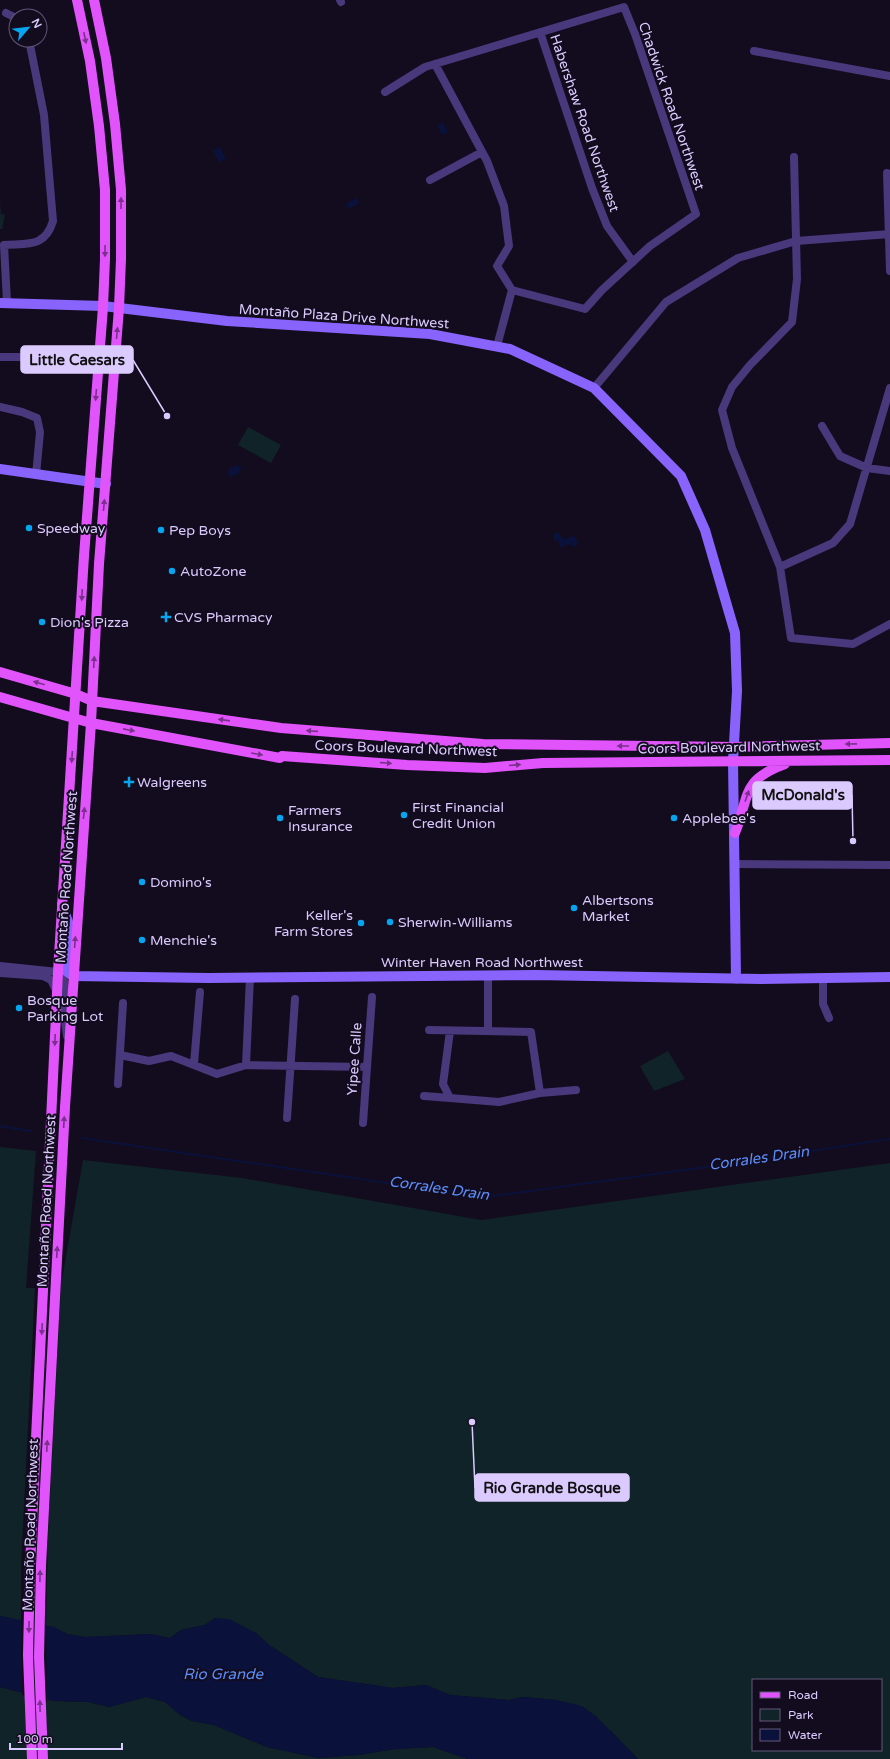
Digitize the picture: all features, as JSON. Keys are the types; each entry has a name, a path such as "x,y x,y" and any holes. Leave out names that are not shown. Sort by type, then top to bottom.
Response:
{"main road":[{"name":"Montaño Road Northwest","path":"32,1759 28,1655 30,1573 57,992 103,306 105,190 90,61 77,0"},
{"name":"Montaño Road Northwest","path":"43,1759 39,1657 40,1566 68,1045 91,723 99,564 119,308 121,190 106,58 94,0"},
{"name":"Coors Boulevard Northwest","path":"0,672 76,694 92,701 281,728 483,744 734,746 890,743"},
{"name":"Coors Boulevard Northwest","path":"0,697 91,723 280,758 282,756 485,768 544,763 890,760"},
{"path":"735,833 743,814 745,798 751,785 767,770 792,761"}],"street":[{"name":"Chadwick Road Northwest","path":"540,32 624,7 635,34 696,214 650,246 633,262"},
{"path":"385,92 425,67 540,32"},
{"name":"Habershaw Road Northwest","path":"540,32 592,188 607,226 633,262"},
{"path":"3,303 4,245 36,243 44,238 50,230 53,221 44,115 31,48"},
{"path":"754,51 890,76"},
{"path":"435,64 482,152 504,206 509,246 498,266 512,290 585,309 633,262"},
{"path":"430,180 482,152"},
{"path":"794,157 797,279 792,322 750,365 732,387 722,410 732,448 780,566 791,638 853,644 890,624"},
{"path":"886,173 890,234 890,270"},
{"path":"594,388 666,302 738,258 796,241 890,234"},
{"path":"497,346 512,290"},
{"name":"Montaño Plaza Drive Northwest","path":"3,303 103,306 227,321 430,334 510,349 594,388 681,476 705,530 735,633 737,691 733,761 736,864 736,979"},
{"path":"0,357 28,357 68,365"},
{"path":"780,566 833,543 850,524 890,388"},
{"path":"0,407 22,412 37,418 40,432 36,475"},
{"path":"822,426 840,456 867,468 890,471"},
{"path":"0,469 106,484"},
{"path":"736,864 890,865"},
{"path":"62,904 68,922 66,971 73,976"},
{"path":"0,966 58,972 64,980 64,1021 68,1045"},
{"path":"0,972 43,976 51,980 57,992"},
{"name":"Winter Haven Road Northwest","path":"73,976 488,977 535,975 736,979 890,977"},
{"path":"246,1065 250,977"},
{"path":"488,977 488,1031"},
{"path":"823,978 823,1004 828,1018"},
{"path":"194,1064 200,992"},
{"name":"Yipee Calle","path":"363,1123 372,997"},
{"path":"288,1118 295,999"},
{"path":"118,1084 123,1003"},
{"path":"429,1030 531,1032 540,1093"},
{"path":"450,1031 443,1084 450,1098"},
{"path":"120,1055 149,1061 171,1056 217,1074 246,1065 291,1064 367,1067"},
{"path":"424,1096 499,1102 540,1093 576,1090"}],"green space":[{"path":"0,202 1,215 5,214 2,229 0,229"},
{"path":"248,427 281,445 271,463 238,445"},
{"path":"668,1051 685,1079 654,1091 640,1066"},
{"path":"0,1147 36,1151 26,1288 35,1288 21,1567 21,1621 0,1616"},
{"path":"83,1160 242,1178 481,1220 890,1163 890,1759 638,1759 611,1731 557,1700 523,1697 509,1700 450,1695 426,1685 393,1688 318,1677 269,1645 256,1633 215,1618 205,1625 181,1630 170,1638 150,1634 85,1637 67,1634 54,1627 46,1626 48,1536 61,1285"},
{"path":"0,1687 54,1701 88,1702 109,1707 146,1697 165,1702 179,1714 192,1721 214,1725 267,1747 318,1758 359,1755 395,1749 433,1747 468,1759 0,1759"}],"water":[{"path":"443,123 448,132 442,135 437,126"},
{"path":"220,147 226,159 219,162 213,150"},
{"path":"357,198 359,203 349,209 346,203"},
{"path":"237,465 242,468 239,473 231,477 228,475 229,469"},
{"path":"554,533 559,533 561,537 566,539 571,536 575,537 578,544 574,547 569,544 561,548 559,546 559,541 555,541 553,537"},
{"name":"Rio Grande","path":"0,1616 54,1627 67,1634 85,1637 150,1634 170,1638 181,1630 205,1625 215,1618 229,1619 256,1633 269,1645 318,1677 393,1688 426,1685 450,1695 509,1700 523,1697 557,1700 582,1706 597,1717 638,1759 468,1759 433,1747 395,1749 359,1755 318,1758 267,1747 214,1725 192,1721 179,1714 165,1702 146,1697 109,1707 88,1702 54,1701 0,1687"}],"pier":[{"path":"21,1619 46,1624 47,1702 22,1695"}],"waterway":[{"name":"Corrales Drain","path":"0,1126 31,1131"},
{"name":"Corrales Drain","path":"82,1138 401,1185 494,1196 692,1169 890,1139"}],"place":[{"name":"Little Caesars","path":"167,416"},
{"name":"Speedway","path":"29,528"},
{"name":"Pep Boys","path":"161,530"},
{"name":"AutoZone","path":"172,571"},
{"name":"CVS Pharmacy","path":"166,617"},
{"name":"Dion's Pizza","path":"42,622"},
{"name":"Walgreens","path":"129,782"},
{"name":"First Financial Credit Union","path":"404,815"},
{"name":"Farmers Insurance","path":"280,818"},
{"name":"Applebee's","path":"674,818"},
{"name":"McDonald's","path":"853,841"},
{"name":"Domino's","path":"142,882"},
{"name":"Albertsons Market","path":"574,908"},
{"name":"Sherwin-Williams","path":"390,922"},
{"name":"Keller's Farm Stores","path":"361,923"},
{"name":"Menchie's","path":"142,940"},
{"name":"Bosque Parking Lot","path":"19,1008"},
{"name":"Rio Grande Bosque","path":"472,1422"}]}
